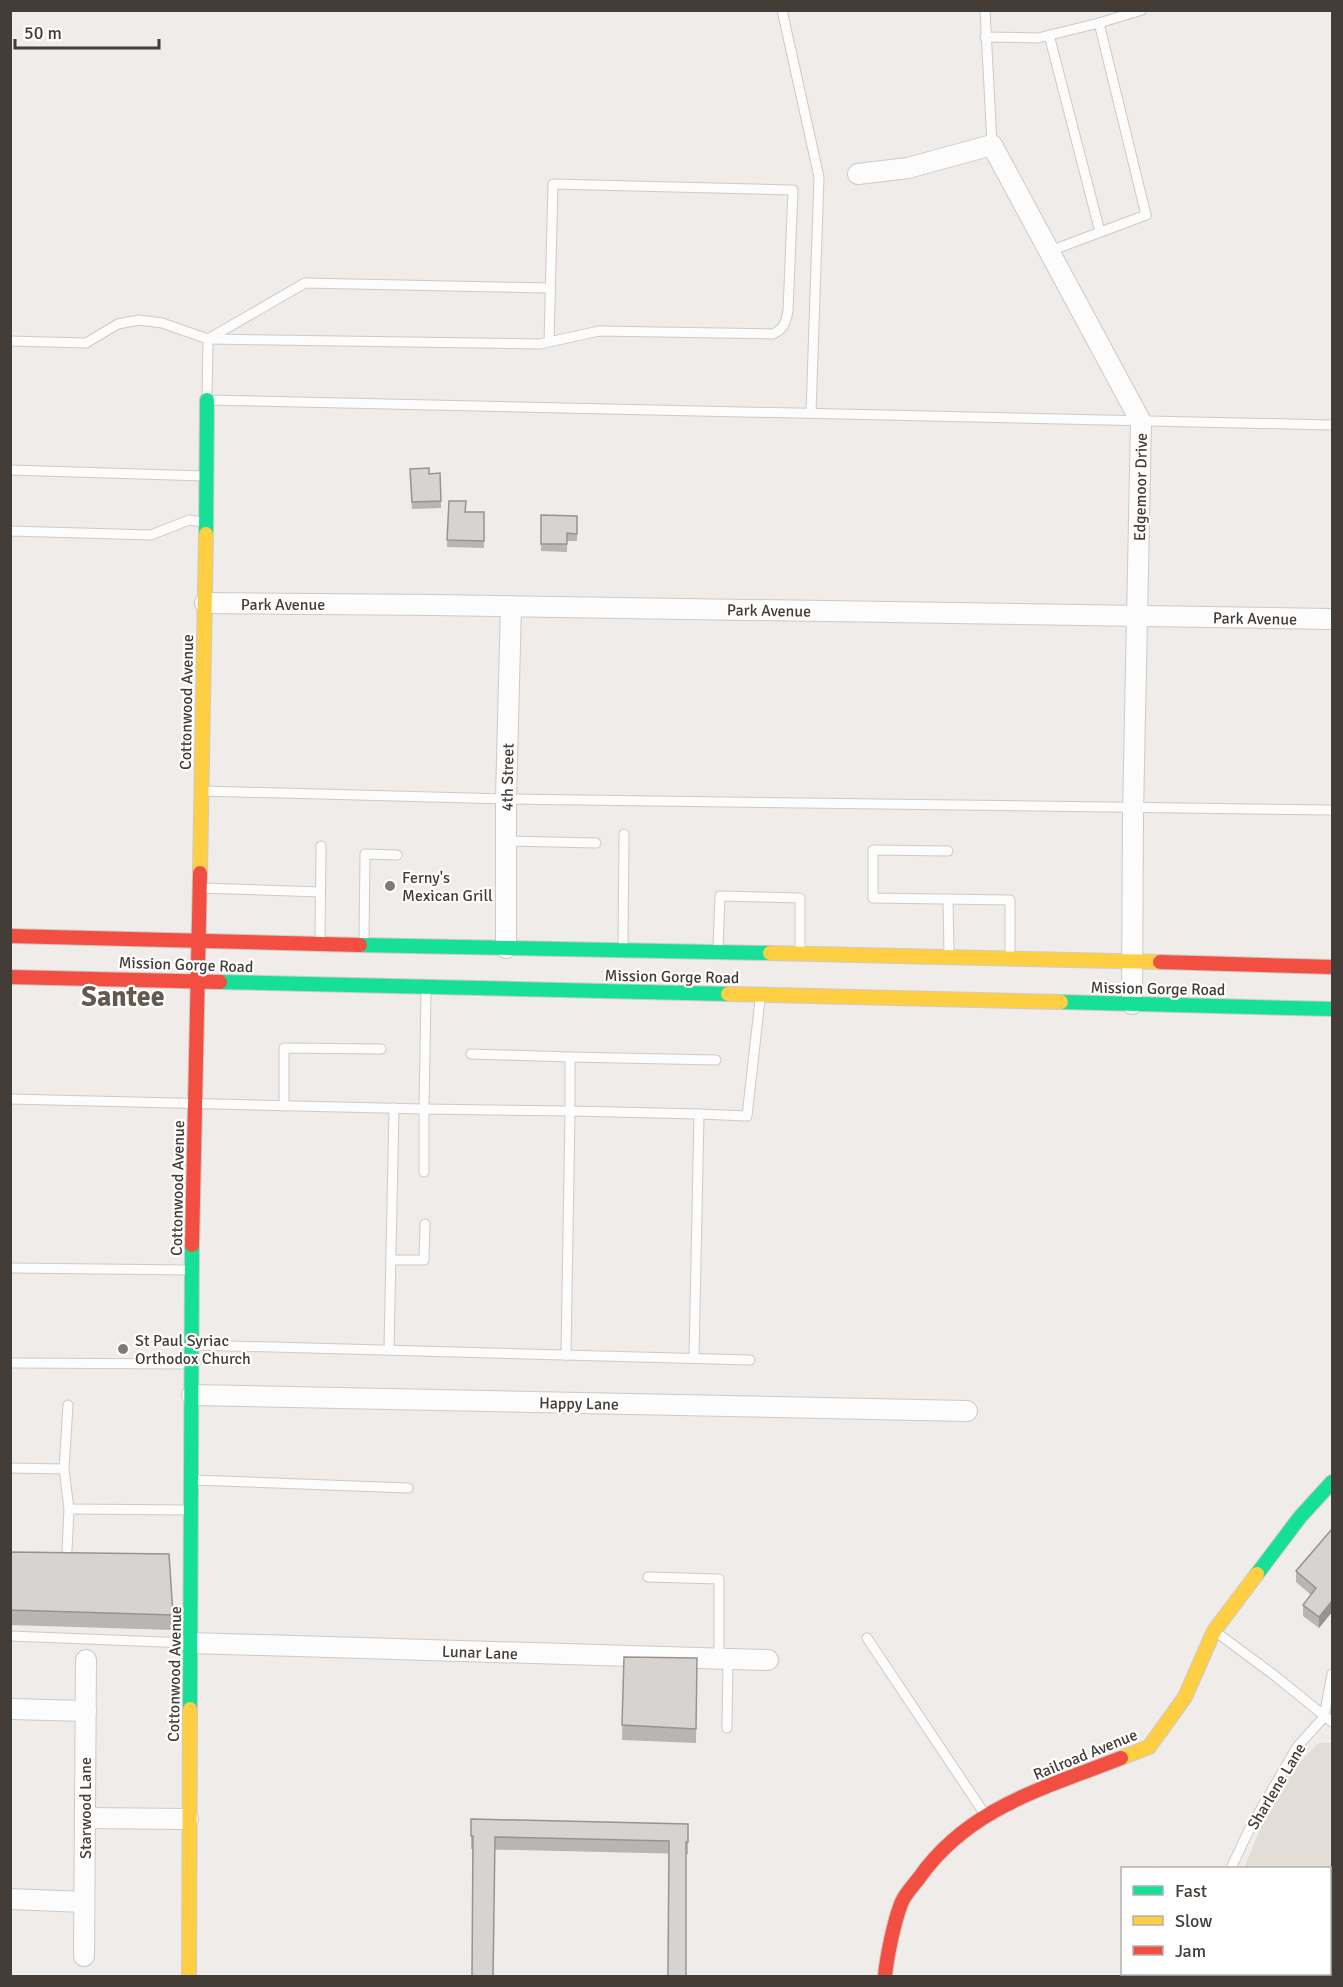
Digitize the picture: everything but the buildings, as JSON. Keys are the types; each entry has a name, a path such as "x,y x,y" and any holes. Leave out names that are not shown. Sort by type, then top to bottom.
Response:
{"main road":[{"name":"Cottonwood Avenue","path":"189,1977 192,1270 207,400"},
{"name":"Mission Gorge Road","path":"10,936 364,946 1010,958 1332,968"},
{"name":"Mission Gorge Road","path":"10,977 1332,1009"},
{"name":"Railroad Avenue","path":"885,1977 901,1903 928,1865 959,1834 985,1815 1010,1802 1149,1747 1185,1697 1214,1630 1300,1517 1332,1482"}],"street":[{"path":"858,174 908,168 992,145"},
{"name":"Edgemoor Drive","path":"992,145 1141,422 1133,806 1132,1004"},
{"name":"Park Avenue","path":"205,603 1332,619"},
{"name":"4th Street","path":"506,948 511,606"},
{"name":"Happy Lane","path":"192,1395 967,1410"},
{"name":"Lunar Lane","path":"190,1643 768,1660"},
{"name":"Starwood Lane","path":"84,1956 86,1660"},
{"path":"10,1709 86,1711"},
{"path":"85,1818 188,1820"},
{"path":"10,1899 84,1902"}],"lane":[{"path":"782,10 819,177 812,413"},
{"path":"985,10 992,145"},
{"path":"985,37 1038,38 1142,10"},
{"path":"1050,251 1146,215 1099,23"},
{"path":"1049,35 1100,232"},
{"path":"10,341 86,343 118,324 139,320 162,323 208,339 540,344 599,331 773,334 785,323 788,311 793,190 553,184 549,342"},
{"path":"208,339 305,283 550,288"},
{"path":"208,339 207,400 1332,425"},
{"path":"10,470 206,476"},
{"path":"10,531 151,535 189,520 205,522"},
{"path":"201,790 507,799 1332,810"},
{"path":"623,951 624,834"},
{"path":"506,841 596,843"},
{"path":"320,945 321,846"},
{"path":"948,851 873,850 873,898 1010,900 1010,958"},
{"path":"364,946 365,854 397,855"},
{"path":"198,887 320,892"},
{"path":"717,953 720,896 800,898 800,955"},
{"path":"948,899 949,958"},
{"path":"424,1172 426,987"},
{"path":"10,1099 699,1113 747,1116 760,995"},
{"path":"284,1106 284,1048 381,1049"},
{"path":"471,1054 716,1060"},
{"path":"566,1354 570,1057"},
{"path":"389,1349 394,1108"},
{"path":"694,1358 699,1113"},
{"path":"391,1260 424,1260 425,1224"},
{"path":"10,1268 192,1270"},
{"path":"192,1345 750,1360"},
{"path":"10,1363 192,1364"},
{"path":"67,1550 69,1509 64,1469 68,1405"},
{"path":"10,1468 64,1469"},
{"path":"192,1480 408,1488"},
{"path":"69,1509 191,1510"},
{"path":"648,1577 719,1579 727,1728"},
{"path":"1214,1630 1274,1675 1328,1720"},
{"path":"10,1636 190,1643"},
{"path":"867,1638 985,1815"},
{"path":"1328,1720 1332,1674"},
{"name":"Sharlene Lane","path":"1233,1867 1250,1828 1296,1747 1328,1720"}],"shaded area":[{"path":"1319,1743 1332,1743 1332,1976 1200,1976 1331,1975 1331,1867 1244,1867 1280,1781"}],"traffic: fast":[{"path":"206,534 207,400"},
{"path":"360,945 770,953"},
{"path":"220,982 728,994"},
{"path":"1061,1002 1332,1009"},
{"path":"190,1709 192,1245"},
{"path":"1257,1574 1300,1517 1332,1482"}],"traffic: slow":[{"path":"200,873 206,534"},
{"path":"770,953 1160,962"},
{"path":"728,994 1061,1002"},
{"path":"1121,1758 1149,1747 1185,1697 1214,1631 1257,1574"},
{"path":"189,1976 190,1709"}],"traffic: jam":[{"path":"192,1245 200,873"},
{"path":"10,936 360,945"},
{"path":"1160,962 1332,967"},
{"path":"10,977 220,982"},
{"path":"885,1976 893,1929 902,1901 939,1854 961,1834 1010,1803 1037,1790 1121,1758"}],"place":[{"name":"Ferny's Mexican Grill","path":"390,886"},
{"name":"St Paul Syriac Orthodox Church","path":"123,1349"}],"district":[{"name":"Santee","path":"123,996"}]}
